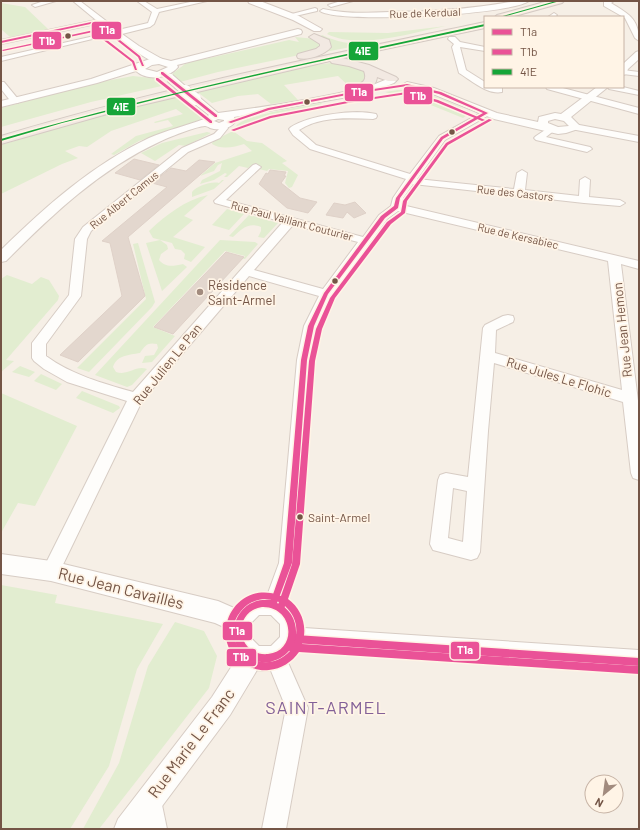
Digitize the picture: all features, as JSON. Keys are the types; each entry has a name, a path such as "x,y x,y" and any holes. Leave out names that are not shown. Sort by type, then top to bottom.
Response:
{"highway":[{"path":"506,16 564,2"},
{"path":"524,16 564,2"},
{"path":"349,42 372,41 483,17"},
{"path":"1,132 98,105 167,80 483,17"},
{"path":"400,81 393,72 371,63 369,58 373,54 381,51 484,26"},
{"path":"1,140 131,103 239,78 484,26"},
{"path":"167,80 236,70 315,53 324,50 327,45 317,33"},
{"path":"317,33 334,39"},
{"path":"131,103 322,63 345,61 400,81"},
{"path":"352,92 368,85 372,79 369,69"}],"main road":[{"path":"252,1 294,16 317,33"},
{"path":"269,7 295,21 302,32 317,33"}],"street":[{"path":"35,4 53,1"},
{"path":"70,1 98,21"},
{"path":"76,1 139,57 143,68 167,80 195,99 218,121"},
{"path":"140,1 156,11 183,3 204,1"},
{"path":"294,16 350,1"},
{"name":"Rue de Kerdual","path":"486,16 526,1"},
{"path":"610,1 607,2 607,4 628,17 627,20 639,38"},
{"path":"471,3 483,17"},
{"name":"Rue de Kerdual","path":"322,8 342,15 422,14 483,17"},
{"path":"1,59 148,26 152,24 156,11"},
{"path":"422,14 430,21"},
{"path":"340,24 342,15"},
{"path":"1,42 98,21"},
{"path":"113,34 159,61 171,64 302,32"},
{"path":"484,49 455,42 462,71 484,85"},
{"path":"624,68 639,54"},
{"path":"1,104 143,68 159,61"},
{"path":"167,80 172,69 171,64"},
{"path":"624,72 639,74"},
{"path":"400,81 440,93 486,113 548,124"},
{"path":"1,258 56,204 106,166 137,148 218,121 400,81 443,89 499,112 523,116 567,130 574,127 639,139"},
{"path":"1,84 15,101"},
{"path":"492,88 499,90"},
{"path":"554,88 639,111"},
{"path":"564,117 602,88"},
{"path":"616,88 639,93"},
{"path":"273,604 288,563 304,360 311,326 326,294 383,217 396,207 398,198 442,138 486,113"},
{"name":"Rue des Castors","path":"373,116 326,117 298,126 294,129 296,133 313,147 411,179 519,193 620,203"},
{"path":"574,127 574,123 564,117 555,116 539,138 587,149"},
{"name":"Rue Albert Camus","path":"136,398 101,388 51,368 39,358 39,343 75,296 81,239 87,229 185,151 196,144 218,136 224,128 218,121"},
{"name":"Rue Paul Vaillant Couturier","path":"256,167 220,201 366,241"},
{"path":"519,193 522,174"},
{"path":"584,180 584,200"},
{"name":"Rue de Kersabiec","path":"396,207 639,265"},
{"name":"Rue Julien Le Pan","path":"51,571 136,398 291,220"},
{"name":"Rue Jean Hemon","path":"614,259 639,473"},
{"path":"245,271 326,294"},
{"name":"Rue Jules Le Flohic","path":"476,486 490,328 508,319"},
{"name":"Rue Jules Le Flohic","path":"488,356 630,398"},
{"name":"Rue Jean Cavaillès","path":"1,564 51,571 218,612 239,622"},
{"path":"266,603 273,604 283,609 289,617 292,628 291,639 285,649 264,656 245,652 239,642 237,630 242,615 253,606 266,603"},
{"path":"291,639 639,662"},
{"path":"264,656 297,708 274,829"},
{"name":"Rue Marie Le Franc","path":"128,829 221,706 264,656"},
{"path":"149,800 155,829"}],"green space":[{"path":"1,3 25,7 48,29 10,37 1,29"},
{"path":"446,26 385,39 340,39 327,34 329,32 388,33"},
{"path":"322,35 343,42 366,44 325,52 330,48 330,45 320,37"},
{"path":"295,37 316,39 324,45 309,53 218,72 180,82 172,74 185,64 203,58 205,59 289,40 299,42"},
{"path":"338,62 365,70 369,80 353,90 338,76 284,85 298,100 271,104 258,94 238,96 212,103 196,91 315,65"},
{"path":"133,76 160,79 166,85 91,102 1,127 1,108 100,82"},
{"path":"398,90 415,91 439,98 462,108 466,111 467,115 463,118 416,99 414,100 385,92"},
{"path":"180,96 201,113 202,116 200,120 139,141 114,155 111,154 136,136 173,126 168,120 154,122 183,114 176,109 111,131 87,147 79,146 65,151 78,158 62,164 1,194 1,145 75,123"},
{"path":"322,104 239,128 236,126 251,118"},
{"path":"233,131 247,141 262,143 287,161 282,163 298,175 292,187 289,188 285,183 288,171 269,169 267,171 259,169 261,166 253,164 248,168 239,166 227,177 224,177 227,174 225,173 214,180 200,184 202,180 220,171 222,163 218,165 214,171 200,176 215,163 252,151 244,144 232,147 220,147 212,144 213,141"},
{"path":"207,132 211,133 186,146 179,145 155,161 141,153 162,143"},
{"path":"224,180 214,189 192,197 192,192 204,184 219,183"},
{"path":"208,195 184,216 193,220 173,237 205,247 191,262 184,259 185,254 181,250 175,249 172,243 153,238 149,231 162,219 191,200"},
{"path":"227,209 244,214 229,230 212,225"},
{"path":"249,215 278,223 264,238 258,237 261,227 252,225 239,231 233,237 229,236"},
{"path":"160,240 167,245 168,249 161,254 159,260 162,263 173,266 183,264 187,267 162,291 146,243"},
{"path":"220,240 255,242 258,244 245,259 243,259 245,256 225,251 153,327 175,336 152,362 142,363 145,356 154,355 158,348 157,344 151,343 145,346 140,353 124,356 117,360 113,367 116,372 125,373 139,368 147,369 132,385 127,387 95,375"},
{"path":"138,243 155,302 152,307 89,372 77,368 146,299 133,244"},
{"path":"7,275 32,284 41,277 49,280 59,296 58,300 6,360 14,361 1,372 1,279"},
{"path":"20,366 35,372 29,377 12,372"},
{"path":"41,374 62,384 56,390 34,381"},
{"path":"82,391 119,406 120,408 113,413 76,398"},
{"path":"1,393 77,426 35,506 18,503 1,533"},
{"path":"1,585 57,595 55,603 163,624 137,669 109,766 70,829 1,829"},
{"path":"175,622 204,631 217,656 209,688 99,829 83,829 119,763 148,666"}],"building":[{"path":"134,159 159,165 140,180 115,173"},
{"path":"199,160 215,162 128,237 145,296 78,362 60,355 122,296 110,243 102,241 167,187 152,183 171,168 186,171"},
{"path":"270,170 286,172 284,176 286,176 281,183 300,198 317,202 308,213 287,208 259,184 266,173 268,174"},
{"path":"355,202 366,213 354,218 347,212 343,218 326,215 334,203 345,205"},
{"name":"Résidence Saint-Armel","path":"226,252 244,257 173,334 154,327"}],"transit line":[{"name":"41E","path":"504,16 559,1"},
{"name":"T1a","path":"1,42 96,22 139,57 143,65"},
{"name":"41E","path":"1,140 181,92 484,25"},
{"name":"T1b","path":"3,50 94,31 133,62 136,69"},
{"name":"T1a","path":"162,73 216,116"},
{"name":"T1b","path":"157,79 211,122"},
{"name":"T1a","path":"230,122 268,109 347,94 407,85 440,93 486,113"},
{"name":"T1b","path":"233,130 270,117 348,102 407,93 437,101 483,120"},
{"name":"T1a","path":"273,604 288,563 304,360 311,326 326,294 383,217 396,207 398,198 442,138 486,113"},
{"name":"T1b","path":"281,607 296,564 312,361 319,329 333,298 389,223 403,212 405,201 447,144 490,120"},
{"name":"T1b","path":"265,595 285,601 295,611 301,631 295,651 285,661 265,667 245,661 235,651 229,631 235,611 245,601 265,595"},
{"name":"T1a","path":"265,603 280,608 288,616 293,631 288,646 280,654 265,659 250,654 242,646 237,631 242,616 250,608 265,603"},
{"name":"T1a","path":"291,639 639,662"},
{"name":"T1b","path":"290,647 638,670"}],"place":[{"name":"Résidence Saint-Armel","path":"200,292"},
{"name":"Saint-Armel","path":"300,517"}],"district":[{"name":"SAINT-ARMEL","path":"326,708"}]}
